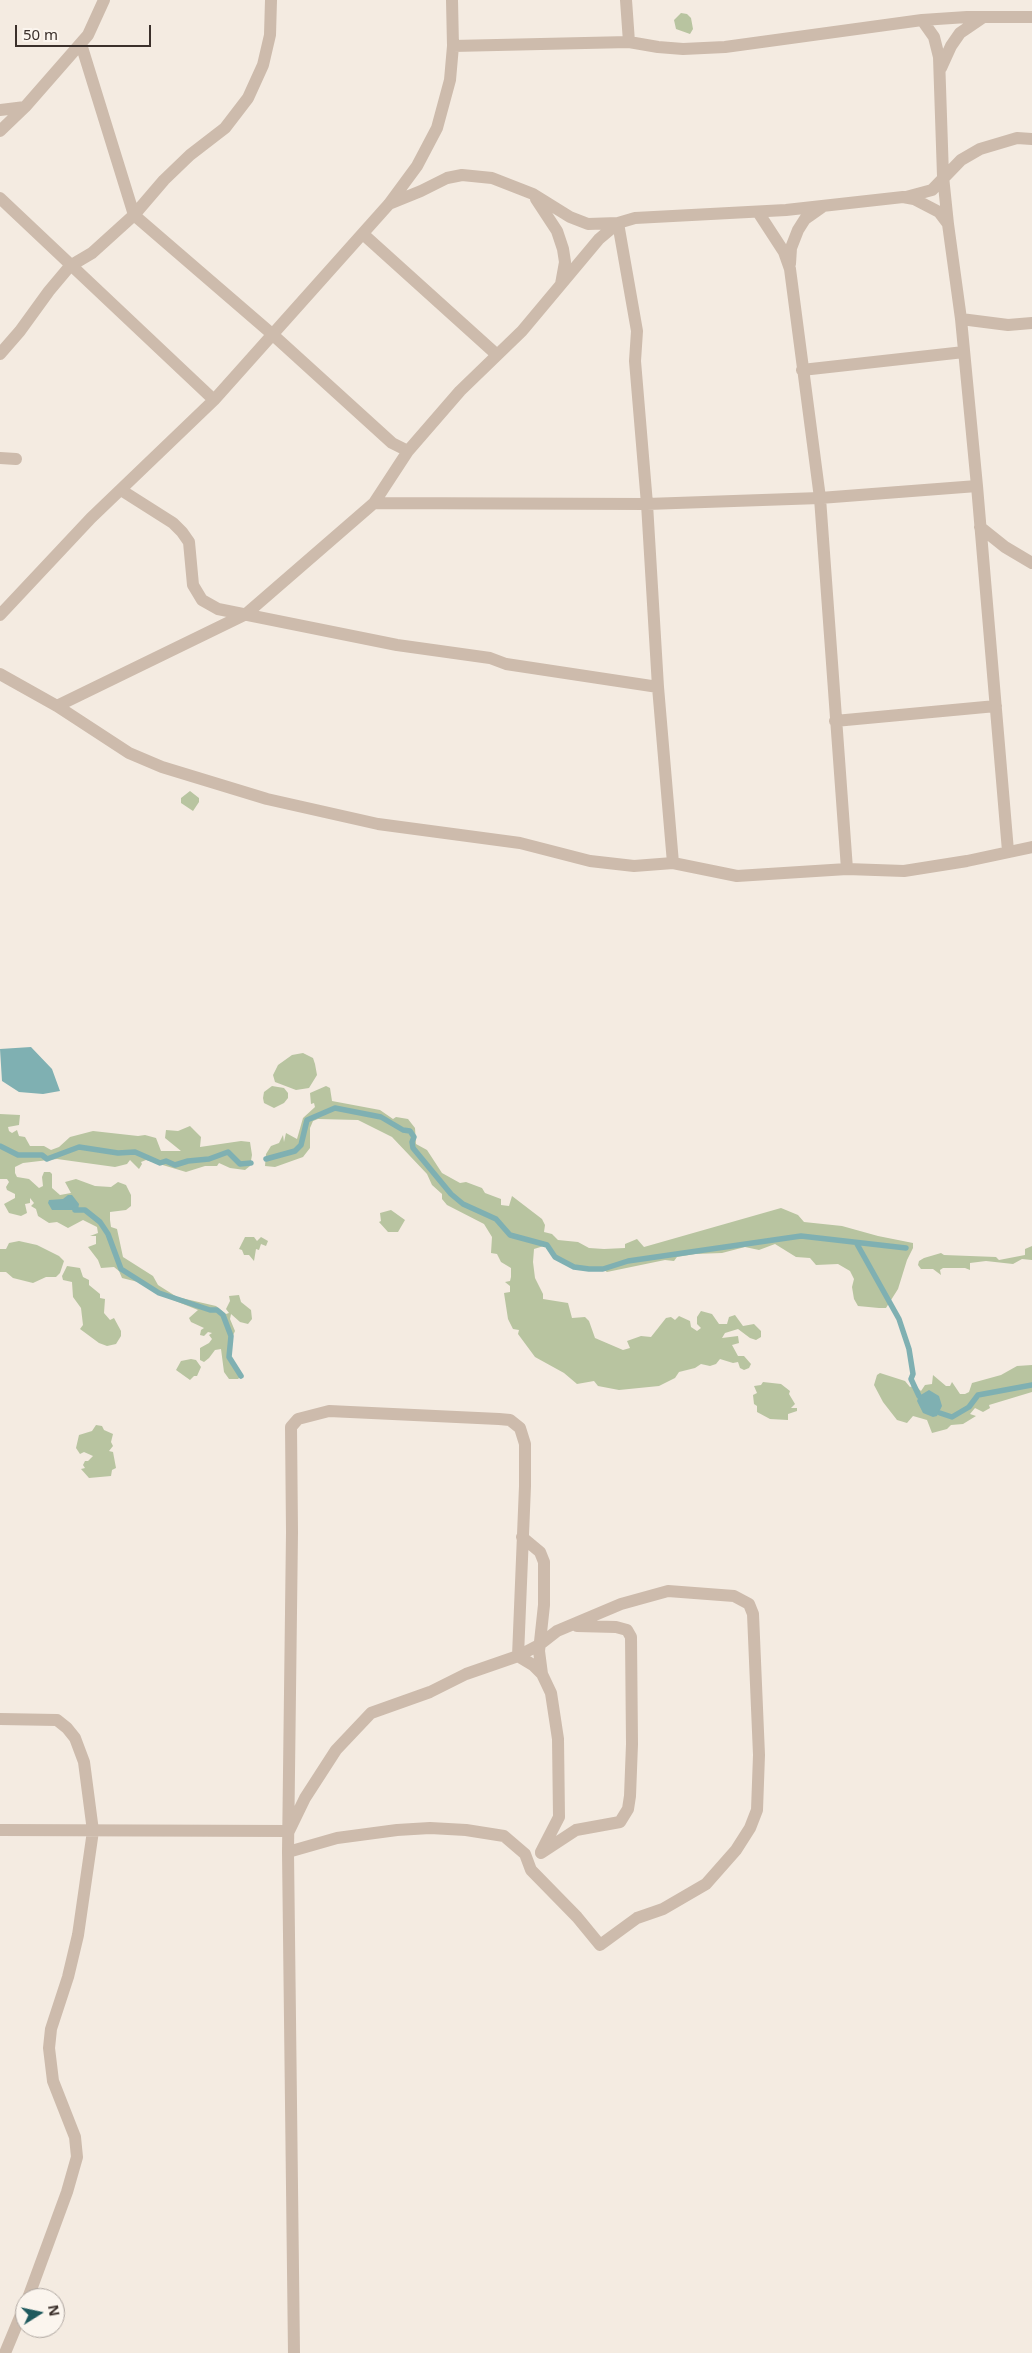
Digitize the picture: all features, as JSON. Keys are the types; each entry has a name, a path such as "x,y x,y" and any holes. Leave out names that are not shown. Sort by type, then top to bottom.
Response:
{"street":[{"path":"0,131 25,107 81,44 94,24 104,0"},
{"path":"0,354 70,266 92,253 134,215 164,180 225,128 248,98 263,66 270,35 271,0"},
{"path":"0,615 121,490 214,400 363,234 418,166 437,128 450,80 453,46 452,0"},
{"path":"626,0 629,42"},
{"path":"940,71 951,46 960,33 971,23 984,17"},
{"path":"453,46 629,42 683,49 725,47 922,20 1032,17"},
{"path":"922,20 934,37 939,57 943,176 961,319 1008,851"},
{"path":"81,44 134,215 272,334 392,443 408,451"},
{"path":"0,110 25,107"},
{"path":"389,204 447,178 462,175 492,178 533,194 570,218 588,224 618,223 635,218 758,212 828,205 904,197 932,190 938,186 943,176 961,160 980,149 1017,138 1032,139"},
{"path":"533,194 556,231 563,249 565,262 561,284"},
{"path":"904,197 914,199 939,212 948,224"},
{"path":"0,198 214,400"},
{"path":"828,205 812,213 798,230 791,248 790,270 820,498 847,869"},
{"path":"758,212 784,252 790,270"},
{"path":"57,706 246,614 374,503 408,451 460,391 496,354 522,331 599,240 618,223"},
{"path":"618,223 637,331 635,361 647,504 658,687 673,863"},
{"path":"363,234 496,354"},
{"path":"961,319 1008,325 1032,323"},
{"path":"802,370 964,352"},
{"path":"0,458 16,459"},
{"path":"374,503 647,504 820,498 977,486"},
{"path":"121,490 173,523 182,532 189,542 193,585 202,600 218,609 397,645 480,656 506,664 658,687"},
{"path":"980,527 1005,547 1032,562"},
{"path":"0,674 57,706 129,752 162,768 267,799 378,824 520,843 590,861 634,866 673,863 737,876 847,869 904,871 967,861 1032,847"},
{"path":"835,721 996,706"},
{"path":"294,2353 288,1852 292,1532 291,1427 298,1419 329,1411 510,1420 520,1428 524,1444 518,1656"},
{"path":"522,1537 540,1552 544,1562 544,1597 539,1645 542,1674"},
{"path":"288,1852 337,1838 430,1828 466,1830 504,1836 525,1854 531,1870 555,1897 577,1917 600,1945 637,1918 663,1909 706,1884 736,1850 750,1828 757,1810 759,1755 754,1614 749,1604 734,1596 668,1591 621,1604 557,1631 539,1645 518,1656 466,1674 430,1692 371,1714 336,1750 305,1798 289,1831"},
{"path":"541,1853 576,1830 620,1822 628,1809 630,1796 632,1744 631,1637 626,1630 616,1627 572,1626"},
{"path":"518,1656 534,1665 542,1674 551,1693 558,1739 558,1817 531,1870"},
{"path":"0,1719 57,1720 67,1728 74,1738 84,1762 93,1831 78,1936 68,1978 51,2029 49,2048 53,2081 75,2137 77,2156 67,2192 32,2288"},
{"path":"0,1830 289,1831"},
{"path":"6,2353 15,2330"}],"green space":[{"path":"681,13 687,14 691,18 693,29 690,34 676,29 674,20"},
{"path":"190,791 199,798 199,802 193,811 181,803 181,798"},
{"path":"303,1053 313,1058 317,1075 309,1088 296,1090 275,1082 273,1075 278,1065 292,1055"},
{"path":"272,1086 284,1088 288,1093 288,1098 284,1103 274,1108 264,1103 263,1098 264,1092"},
{"path":"326,1086 330,1088 332,1101 380,1110 393,1119 396,1117 408,1119 415,1128 416,1144 427,1150 442,1173 460,1183 466,1182 482,1188 485,1193 501,1199 501,1205 509,1206 512,1196 542,1219 545,1225 544,1232 552,1234 558,1240 578,1242 589,1248 604,1249 625,1248 625,1244 637,1239 644,1247 781,1208 798,1215 804,1222 842,1226 913,1243 913,1248 907,1260 898,1289 886,1308 858,1306 854,1299 852,1287 854,1279 850,1271 838,1264 816,1265 810,1258 796,1257 775,1244 759,1250 745,1247 722,1253 677,1257 674,1261 665,1260 607,1272 602,1269 574,1267 555,1257 547,1245 534,1249 535,1278 543,1294 543,1299 568,1303 572,1318 585,1317 589,1321 595,1338 623,1350 630,1348 627,1341 641,1336 651,1337 666,1318 671,1317 675,1320 679,1316 690,1321 691,1327 697,1331 701,1328 697,1324 697,1317 701,1311 712,1314 719,1324 727,1324 729,1317 735,1315 743,1326 754,1324 761,1331 761,1337 756,1340 738,1329 725,1333 722,1338 738,1336 739,1343 732,1345 738,1356 744,1356 751,1364 749,1368 744,1370 740,1368 738,1362 733,1363 720,1359 716,1364 710,1366 701,1364 695,1368 679,1372 675,1378 659,1386 619,1390 598,1386 594,1381 577,1384 564,1373 535,1357 518,1334 519,1330 513,1329 508,1319 504,1293 510,1292 510,1286 505,1282 510,1281 511,1268 501,1262 497,1254 491,1253 492,1237 484,1224 447,1205 442,1199 442,1194 432,1185 427,1174 392,1137 358,1120 318,1119 313,1121 310,1128 310,1148 303,1157 275,1167 265,1166 266,1154 271,1146 279,1143 283,1135 284,1142 286,1133 297,1139 303,1118 315,1107 314,1103 311,1104 310,1093"},
{"path":"0,1114 20,1115 19,1125 8,1127 9,1131 12,1133 17,1130 19,1136 25,1137 30,1146 44,1146 51,1150 59,1147 70,1137 93,1131 138,1136 145,1135 156,1138 161,1151 181,1151 165,1138 166,1130 178,1131 190,1126 201,1137 200,1147 241,1141 250,1142 252,1155 250,1166 245,1170 230,1168 219,1163 217,1166 205,1166 186,1172 146,1160 141,1162 142,1164 139,1169 130,1160 127,1164 115,1167 57,1159 23,1163 15,1167 17,1177 29,1179 39,1188 43,1186 42,1177 44,1172 50,1172 52,1174 52,1188 60,1195 71,1193 65,1182 76,1179 95,1186 111,1187 118,1182 126,1185 131,1195 131,1206 126,1210 110,1212 111,1227 117,1229 123,1257 153,1276 158,1285 177,1297 216,1306 226,1314 229,1313 226,1309 230,1301 229,1296 239,1295 241,1302 251,1310 252,1319 248,1324 240,1322 231,1314 230,1319 235,1331 229,1344 229,1357 241,1376 238,1379 229,1379 224,1372 221,1349 215,1350 204,1362 200,1360 200,1348 209,1343 212,1339 209,1335 212,1333 208,1332 204,1336 200,1335 201,1330 204,1328 191,1322 189,1318 198,1310 158,1294 142,1283 122,1278 119,1271 114,1267 101,1268 98,1260 88,1247 96,1244 96,1236 90,1236 98,1233 97,1227 83,1220 68,1228 57,1222 49,1223 38,1216 36,1209 31,1206 34,1203 30,1198 30,1203 25,1204 27,1213 21,1216 9,1213 4,1204 15,1198 15,1194 7,1190 6,1187 9,1182 7,1179 0,1179"},
{"path":"391,1210 405,1220 398,1232 388,1232 379,1222 381,1221 380,1213"},
{"path":"245,1237 254,1237 257,1241 261,1237 268,1241 266,1246 261,1244 259,1250 256,1249 254,1261 249,1255 244,1255 242,1250 239,1249"},
{"path":"19,1241 37,1245 59,1256 64,1261 60,1273 56,1277 46,1277 33,1283 13,1278 6,1272 0,1272 0,1249 6,1249 9,1243"},
{"path":"1032,1246 1032,1260 1022,1259 1013,1264 986,1261 970,1263 970,1270 965,1268 943,1268 940,1270 941,1275 933,1269 921,1269 918,1265 919,1261 924,1258 941,1253 944,1255 996,1257 999,1260 1025,1255 1025,1249"},
{"path":"67,1266 80,1268 83,1277 89,1280 89,1285 100,1294 100,1298 105,1299 104,1313 110,1320 114,1318 121,1331 121,1336 116,1344 107,1346 99,1343 80,1329 83,1325 81,1308 73,1297 72,1282 63,1280 62,1276"},
{"path":"196,1360 201,1367 197,1376 190,1380 176,1370 181,1361"},
{"path":"1032,1365 1032,1392 989,1405 990,1408 983,1412 975,1408 970,1414 976,1416 963,1424 951,1425 947,1429 932,1433 927,1420 913,1416 907,1423 897,1420 883,1402 874,1385 877,1375 880,1373 905,1381 910,1387 913,1386 912,1383 921,1391 925,1385 932,1384 933,1375 946,1386 950,1386 952,1382 960,1394 965,1394 969,1392 972,1383 1001,1375 1017,1366"},
{"path":"763,1382 781,1384 790,1391 789,1394 795,1404 791,1408 797,1408 797,1411 788,1414 788,1420 770,1419 757,1412 753,1395 757,1393 754,1386 761,1385"},
{"path":"96,1425 102,1426 104,1430 113,1434 111,1442 113,1446 109,1451 113,1452 116,1468 112,1470 111,1476 89,1478 81,1469 85,1468 83,1465 85,1461 88,1461 93,1456 84,1452 80,1454 76,1448 79,1435 92,1431"}],"water":[{"path":"31,1047 52,1069 60,1091 43,1094 19,1092 2,1081 0,1049"},
{"path":"68,1195 72,1195 79,1204 78,1210 52,1210 48,1203 49,1200 63,1199"},
{"path":"929,1390 939,1396 942,1406 937,1416 933,1417 923,1413 917,1401 919,1396"}],"waterway":[{"path":"266,1159 295,1151 301,1145 307,1120 335,1108 381,1117 403,1130 410,1131 414,1137 412,1142 413,1148 451,1194 463,1204 496,1219 510,1235 547,1245 555,1257 574,1267 603,1269 628,1261 801,1236 906,1248"},
{"path":"0,1146 18,1155 42,1155 47,1159 79,1147 118,1153 135,1152 160,1163 166,1161 175,1165 188,1161 209,1159 228,1152 240,1164 251,1163"},
{"path":"75,1210 85,1210 100,1222 108,1234 121,1269 159,1293 210,1310 217,1310 223,1315 231,1336 229,1357 241,1376"},
{"path":"857,1244 899,1319 909,1349 913,1374 911,1379 919,1396"},
{"path":"940,1413 952,1417 969,1407 978,1395 1032,1385"}]}
